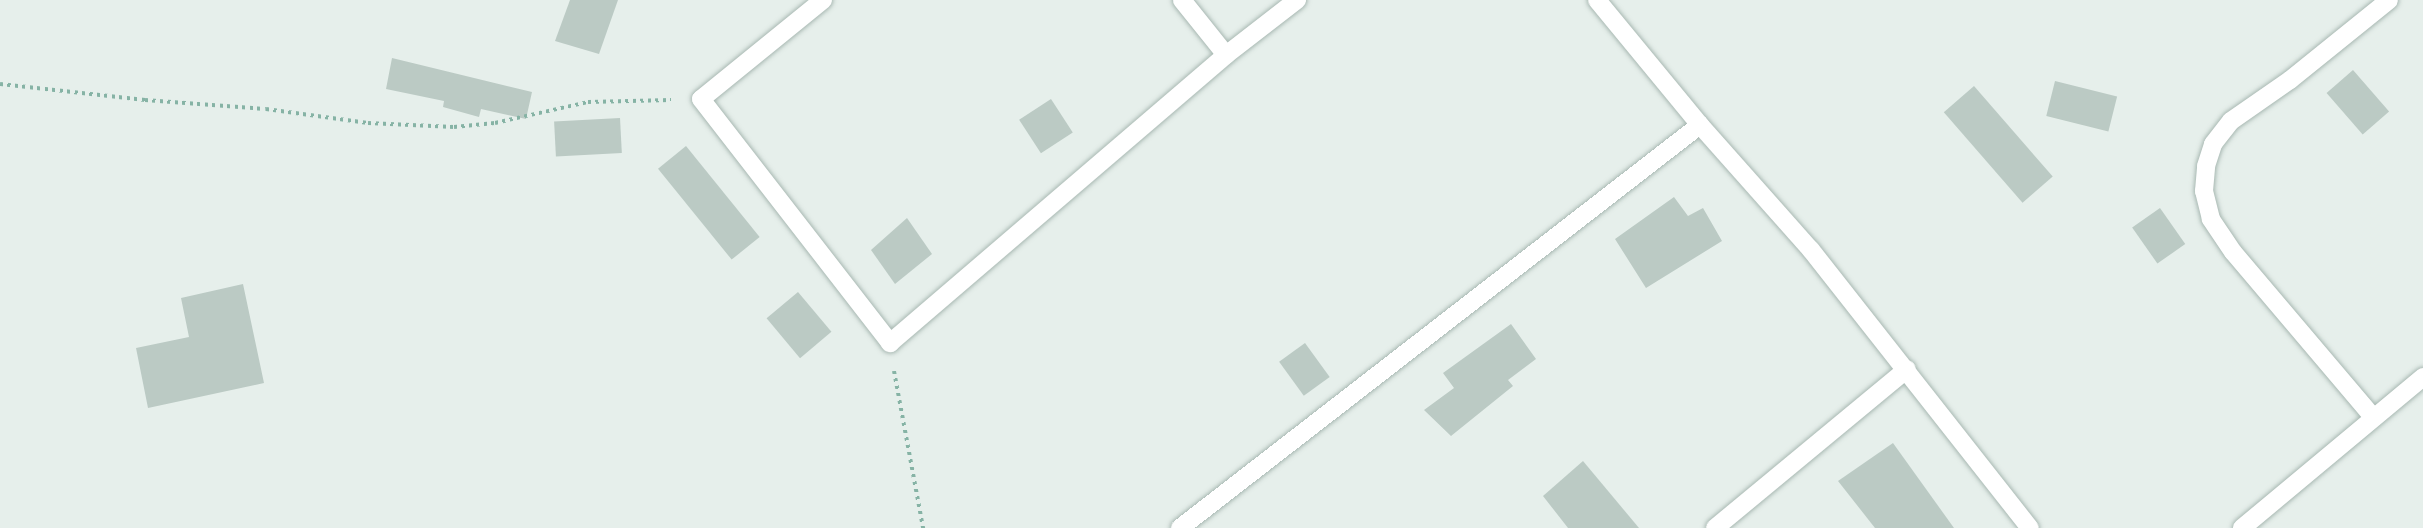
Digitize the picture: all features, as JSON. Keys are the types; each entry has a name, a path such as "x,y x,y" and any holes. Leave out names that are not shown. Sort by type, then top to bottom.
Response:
{"street":[{"path":"823,0 701,99 890,344 1226,55 1297,0"},
{"path":"1182,0 1226,55"},
{"path":"1597,0 1700,125 1811,250 2030,528"},
{"path":"2373,417 2233,252 2211,219 2204,191 2206,166 2213,144 2231,121 2290,80 2389,0"},
{"path":"1180,528 1700,125"},
{"path":"1715,528 1906,369"},
{"path":"2241,528 2423,377"}],"path":[{"path":"0,84 145,100 266,109 368,123 454,127 495,123 588,102 701,99"},
{"path":"890,344 923,528"}],"building":[{"path":"570,0 618,0 599,54 555,41"},
{"path":"392,58 532,92 526,119 481,109 479,117 443,107 444,101 386,89"},
{"path":"2353,70 2389,112 2363,134 2327,93"},
{"path":"2055,81 2117,96 2108,131 2046,116"},
{"path":"1974,86 2053,177 2023,203 1944,112"},
{"path":"1051,99 1073,133 1041,153 1019,120"},
{"path":"620,118 622,153 556,156 554,121"},
{"path":"686,146 760,237 732,260 658,169"},
{"path":"1674,197 1688,216 1703,208 1722,241 1646,288 1615,239"},
{"path":"2160,208 2185,244 2157,264 2132,228"},
{"path":"907,218 932,254 895,284 871,250"},
{"path":"243,284 264,383 148,408 136,348 189,337 181,298"},
{"path":"798,292 831,332 800,358 767,318"},
{"path":"1511,324 1536,359 1508,380 1513,386 1451,436 1424,410 1454,388 1443,373"},
{"path":"1305,343 1330,377 1304,396 1279,362"},
{"path":"1893,443 1954,528 1875,528 1838,481"},
{"path":"1583,461 1639,528 1568,528 1543,496"}]}
